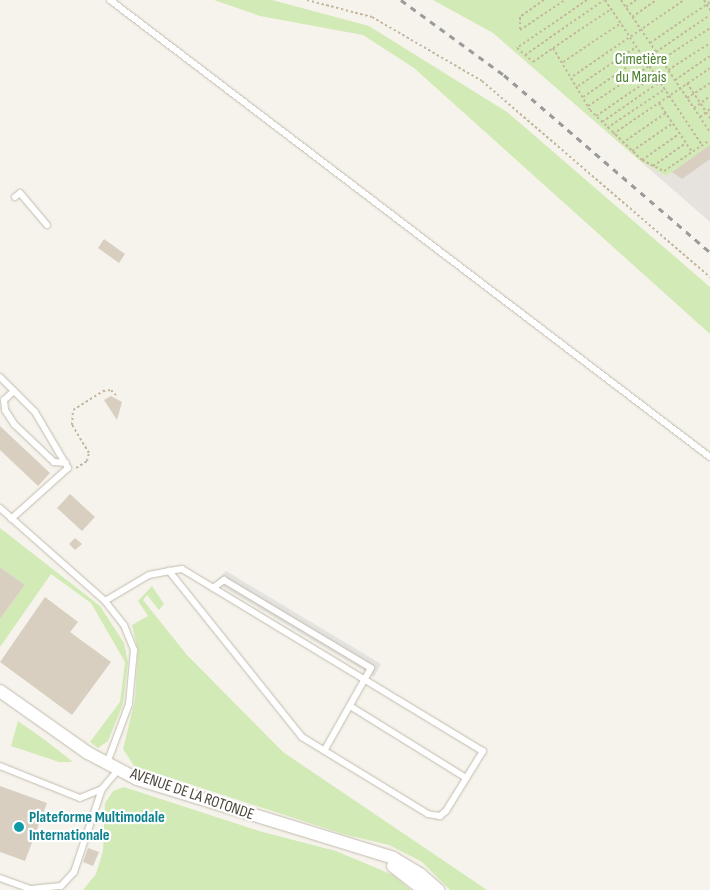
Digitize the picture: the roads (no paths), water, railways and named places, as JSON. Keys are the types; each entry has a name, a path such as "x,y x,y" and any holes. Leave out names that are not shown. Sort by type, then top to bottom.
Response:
{"street":[{"name":"AVENUE DE LA ROTONDE","path":"0,691 107,763 137,779 344,846 401,862 438,890"},
{"name":"AVENUE DE LA ROTONDE","path":"344,846 391,865 424,890"}],"lane":[{"path":"110,0 710,457"},
{"path":"15,197 20,193 47,225"},
{"path":"0,378 35,412 67,466"},
{"path":"14,391 4,400 5,410 14,424 54,462 67,466"},
{"path":"11,519 67,466"},
{"path":"0,508 105,601 124,625 134,650 129,704 107,763"},
{"path":"105,601 149,575 169,571 182,569 483,751 440,816 428,814 302,737 169,571"},
{"path":"213,588 224,580 371,668 324,751"},
{"path":"350,706 466,778"},
{"path":"0,766 80,798 102,789"},
{"path":"0,878 31,889 61,886 74,872 102,789 119,769"}],"railway":[{"path":"401,0 504,75 710,252"}],"place":[{"name":"Plateforme Multimodale Internationale","path":"19,827"}],"park label":[{"name":"Cimetière du Marais","path":"641,69"}]}
